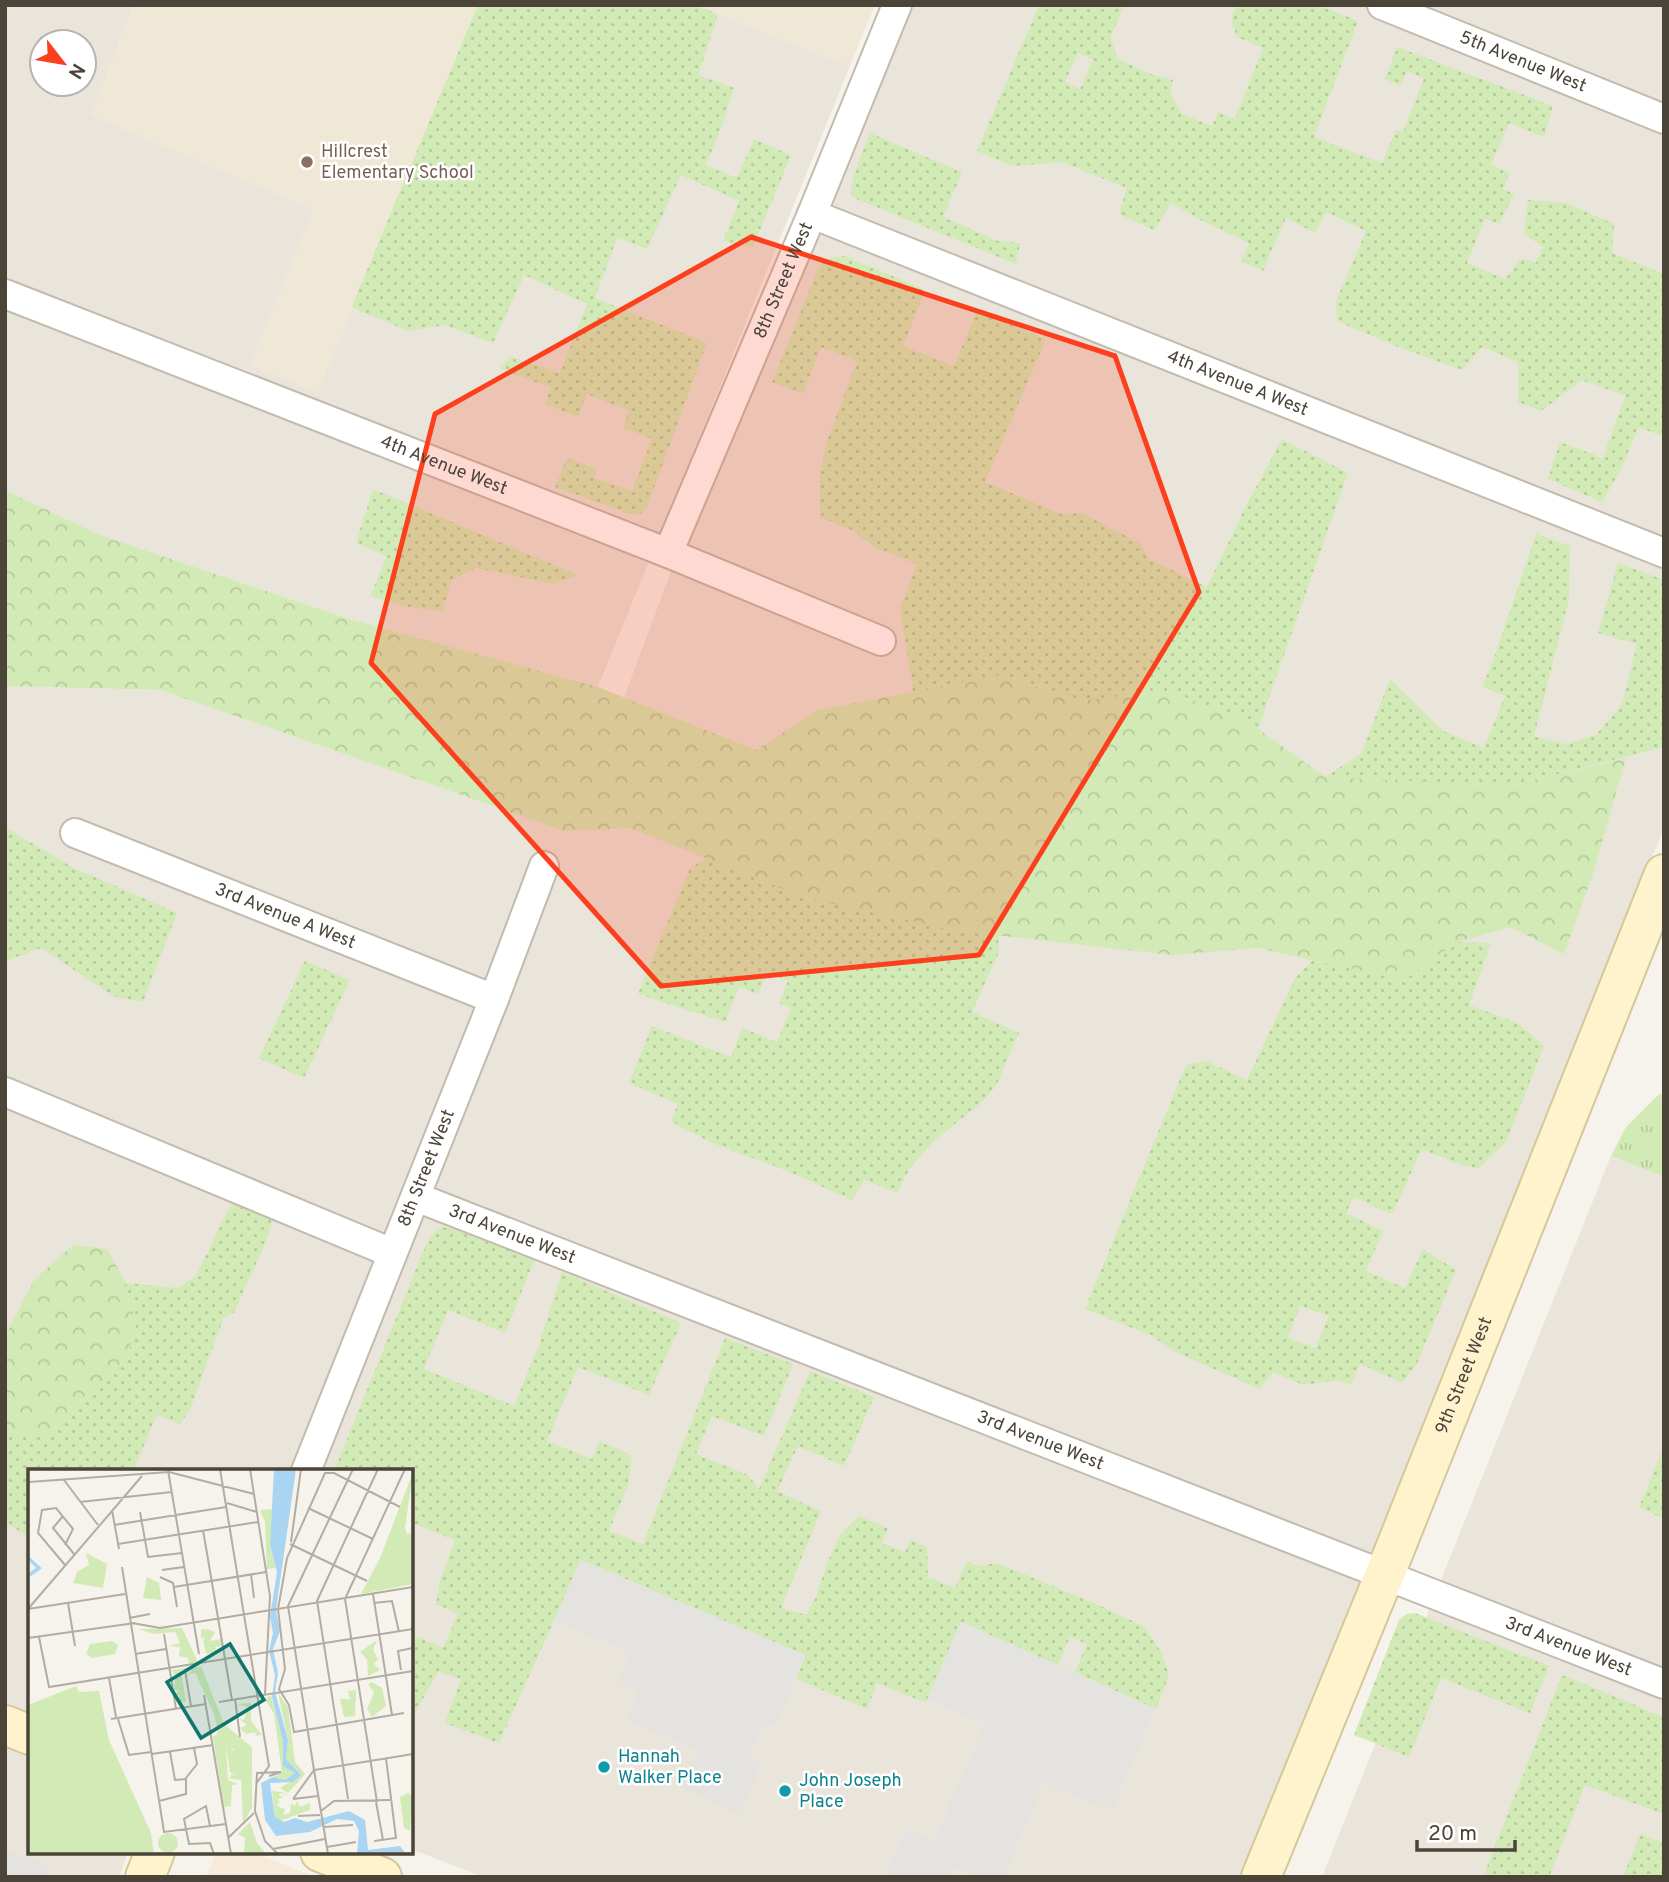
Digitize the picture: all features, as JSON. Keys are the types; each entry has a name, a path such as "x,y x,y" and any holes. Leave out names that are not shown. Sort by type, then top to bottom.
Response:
{"street":[{"name":"8th Street West","path":"668,553 813,214 897,5"},
{"name":"5th Avenue West","path":"1382,5 1664,119"},
{"name":"4th Avenue A West","path":"813,214 1664,552"},
{"name":"4th Avenue West","path":"5,294 668,553 881,641"},
{"name":"3rd Avenue A West","path":"75,833 494,999"},
{"name":"8th Street West","path":"307,1469 494,999 544,866"},
{"name":"9th Street West","path":"1261,1877 1664,874"},
{"path":"5,1092 392,1253"},
{"name":"3rd Avenue West","path":"416,1197 1664,1684"},
{"path":"5,1725 28,1734"},
{"path":"145,1877 154,1854"},
{"path":"325,1854 382,1877"}],"highlighted area":[{"path":"751,237 1115,356 1199,592 979,955 661,986 371,663 435,414"}],"shaded area":[{"path":"5,5 134,5 98,97 98,28 28,28 28,98 98,98 91,115 314,209 251,365 317,392 478,5 695,5 850,66 598,687 350,619 100,535 5,490"},
{"name":"Hillcrest Elementary School","path":"134,5 478,5 317,392 251,365 314,209 91,115"},
{"path":"695,5 875,5 850,66"},
{"path":"882,5 1664,5 1664,828 1240,1877 483,1877 413,1850 413,1469 28,1469 28,1854 127,1854 119,1877 5,1877 5,686 161,690 564,831 581,813"},
{"path":"1611,1156 1664,1177 1664,1877 1322,1877"},
{"path":"581,1560 806,1655 777,1724 761,1729 751,1752 760,1767 740,1814 681,1789 697,1750 626,1720 639,1691 617,1681 630,1653 554,1621"},
{"path":"961,1622 1156,1709 1112,1811 1044,1783 1004,1877 981,1877 955,1866 950,1877 885,1877 905,1829 934,1840 985,1724 927,1699"},
{"path":"5,1849 51,1866 47,1877 5,1877"},
{"path":"215,1854 257,1854 316,1877 206,1877"}],"green space":[{"path":"478,5 695,5 718,14 698,75 734,88 706,165 737,178 754,139 791,155 753,247 723,241 739,201 681,175 647,249 617,238 595,298 707,343 647,507 642,514 630,514 555,487 567,458 597,469 594,478 632,491 652,439 623,428 629,411 587,394 578,417 545,404 551,388 499,368 512,357 560,373 587,304 524,275 493,343 444,325 409,331 352,306"},
{"path":"1039,5 1124,5 1111,37 1117,58 1147,73 1173,80 1170,93 1182,114 1212,126 1218,112 1235,119 1263,48 1237,37 1231,20 1236,5 1318,5 1358,21 1314,137 1382,163 1396,130 1403,132 1424,79 1407,71 1400,86 1385,79 1397,47 1553,106 1544,137 1509,123 1491,165 1510,173 1503,189 1514,194 1499,224 1485,219 1467,263 1505,279 1522,258 1536,263 1543,247 1524,234 1528,200 1566,203 1614,224 1612,253 1664,274 1664,437 1639,427 1619,473 1602,502 1548,479 1560,442 1603,458 1625,396 1582,380 1541,411 1518,402 1518,362 1482,347 1462,370 1337,321 1336,301 1366,231 1326,212 1315,233 1286,218 1263,271 1241,261 1249,243 1171,203 1154,230 1119,214 1127,188 1061,162 1012,166 977,151","holes":["1078,53 1093,60 1080,89 1065,82"]},
{"path":"870,133 962,172 943,217 998,241 1020,243 1016,264 852,197 854,174"},
{"path":"845,256 925,290 903,346 954,366 977,311 1046,339 985,482 1061,514 1082,513 1141,544 1149,559 1207,587 1282,439 1348,473 1258,729 1245,720 1168,691 1078,701 1001,675 913,692 900,608 917,564 876,548 852,530 820,517 820,477 826,444 857,361 821,347 803,394 772,382 818,269 826,259"},
{"path":"373,489 578,575 553,584 476,568 452,580 442,611 408,607 370,596 387,556 356,543"},
{"path":"5,490 100,535 350,619 598,687 756,750 818,710 1001,675 1078,701 1168,691 1246,720 1325,777 1510,786 1626,758 1593,874 1564,954 1510,927 1457,942 1404,980 1258,948 1172,955 957,931 806,898 630,828 564,831 161,690 5,686"},
{"path":"1536,534 1570,546 1569,599 1534,736 1566,744 1596,735 1622,704 1637,644 1598,633 1618,563 1664,580 1664,747 1510,786 1325,777 1361,754 1390,679 1443,731 1484,748 1505,696 1482,686"},
{"path":"5,827 72,867 177,913 143,1002 115,997 41,948 5,961"},
{"path":"708,858 806,898 957,931 998,936 999,952 972,1012 1019,1033 996,1086 982,1102 934,1141 910,1168 897,1193 864,1180 852,1200 693,1133 671,1121 678,1104 629,1083 652,1026 731,1057 742,1028 777,1042 791,1008 779,1003 788,981 767,972 758,994 739,987 725,1022 638,994 690,868"},
{"path":"1457,942 1491,943 1469,1005 1518,1023 1544,1046 1506,1142 1478,1169 1422,1149 1391,1214 1354,1197 1346,1213 1383,1231 1366,1271 1405,1288 1423,1249 1456,1270 1417,1364 1402,1383 1360,1364 1351,1385 1338,1380 1304,1385 1273,1372 1260,1389 1175,1352 1152,1336 1085,1309 1186,1065 1206,1061 1247,1080 1295,978 1313,960 1404,980","holes":["1300,1306 1328,1316 1316,1348 1288,1338"]},
{"path":"305,961 350,980 304,1078 259,1058"},
{"path":"1664,1092 1664,1177 1611,1156 1626,1127"},
{"path":"232,1202 273,1218 267,1239 234,1313 224,1317 190,1410 180,1424 157,1415 134,1469 28,1469 28,1536 5,1523 5,1428 13,1433 75,1405 100,1385 127,1357 136,1325 126,1283 178,1288 196,1276"},
{"path":"441,1227 453,1228 535,1259 505,1333 448,1310 424,1369 514,1406 538,1347 562,1272 681,1323 649,1395 578,1367 547,1441 592,1459 599,1442 632,1457 628,1485 609,1531 643,1544 725,1338 793,1364 764,1436 712,1416 696,1454 748,1475 759,1489 810,1371 874,1397 844,1466 798,1446 777,1491 821,1511 781,1608 806,1615 816,1597 840,1535 859,1516 888,1528 882,1543 905,1552 911,1540 927,1547 928,1577 955,1588 967,1561 977,1566 997,1563 1145,1627 1161,1652 1169,1675 1156,1709 1075,1672 1087,1644 1070,1637 1058,1665 961,1622 926,1703 877,1683 867,1709 796,1679 805,1655 581,1560 499,1743 445,1723 461,1679 438,1672 413,1716 413,1637 443,1648 458,1614 436,1604 440,1581 455,1540 413,1524 413,1469 335,1469 425,1247"},
{"path":"73,1245 107,1249 126,1283 136,1325 127,1357 44,1435 13,1433 5,1428 5,1336 34,1280"},
{"path":"1664,1447 1664,1519 1639,1507"},
{"path":"1415,1613 1549,1666 1530,1713 1441,1678 1409,1757 1354,1735 1399,1620 1406,1614"},
{"path":"1562,1675 1664,1717 1664,1814 1585,1785 1549,1877 1483,1877"},
{"path":"1640,1834 1664,1843 1664,1877 1623,1877"}],"place":[{"name":"Hillcrest Elementary School","path":"307,162"},
{"name":"Hannah Walker Place","path":"604,1767"},
{"name":"John Joseph Place","path":"785,1791"}]}
